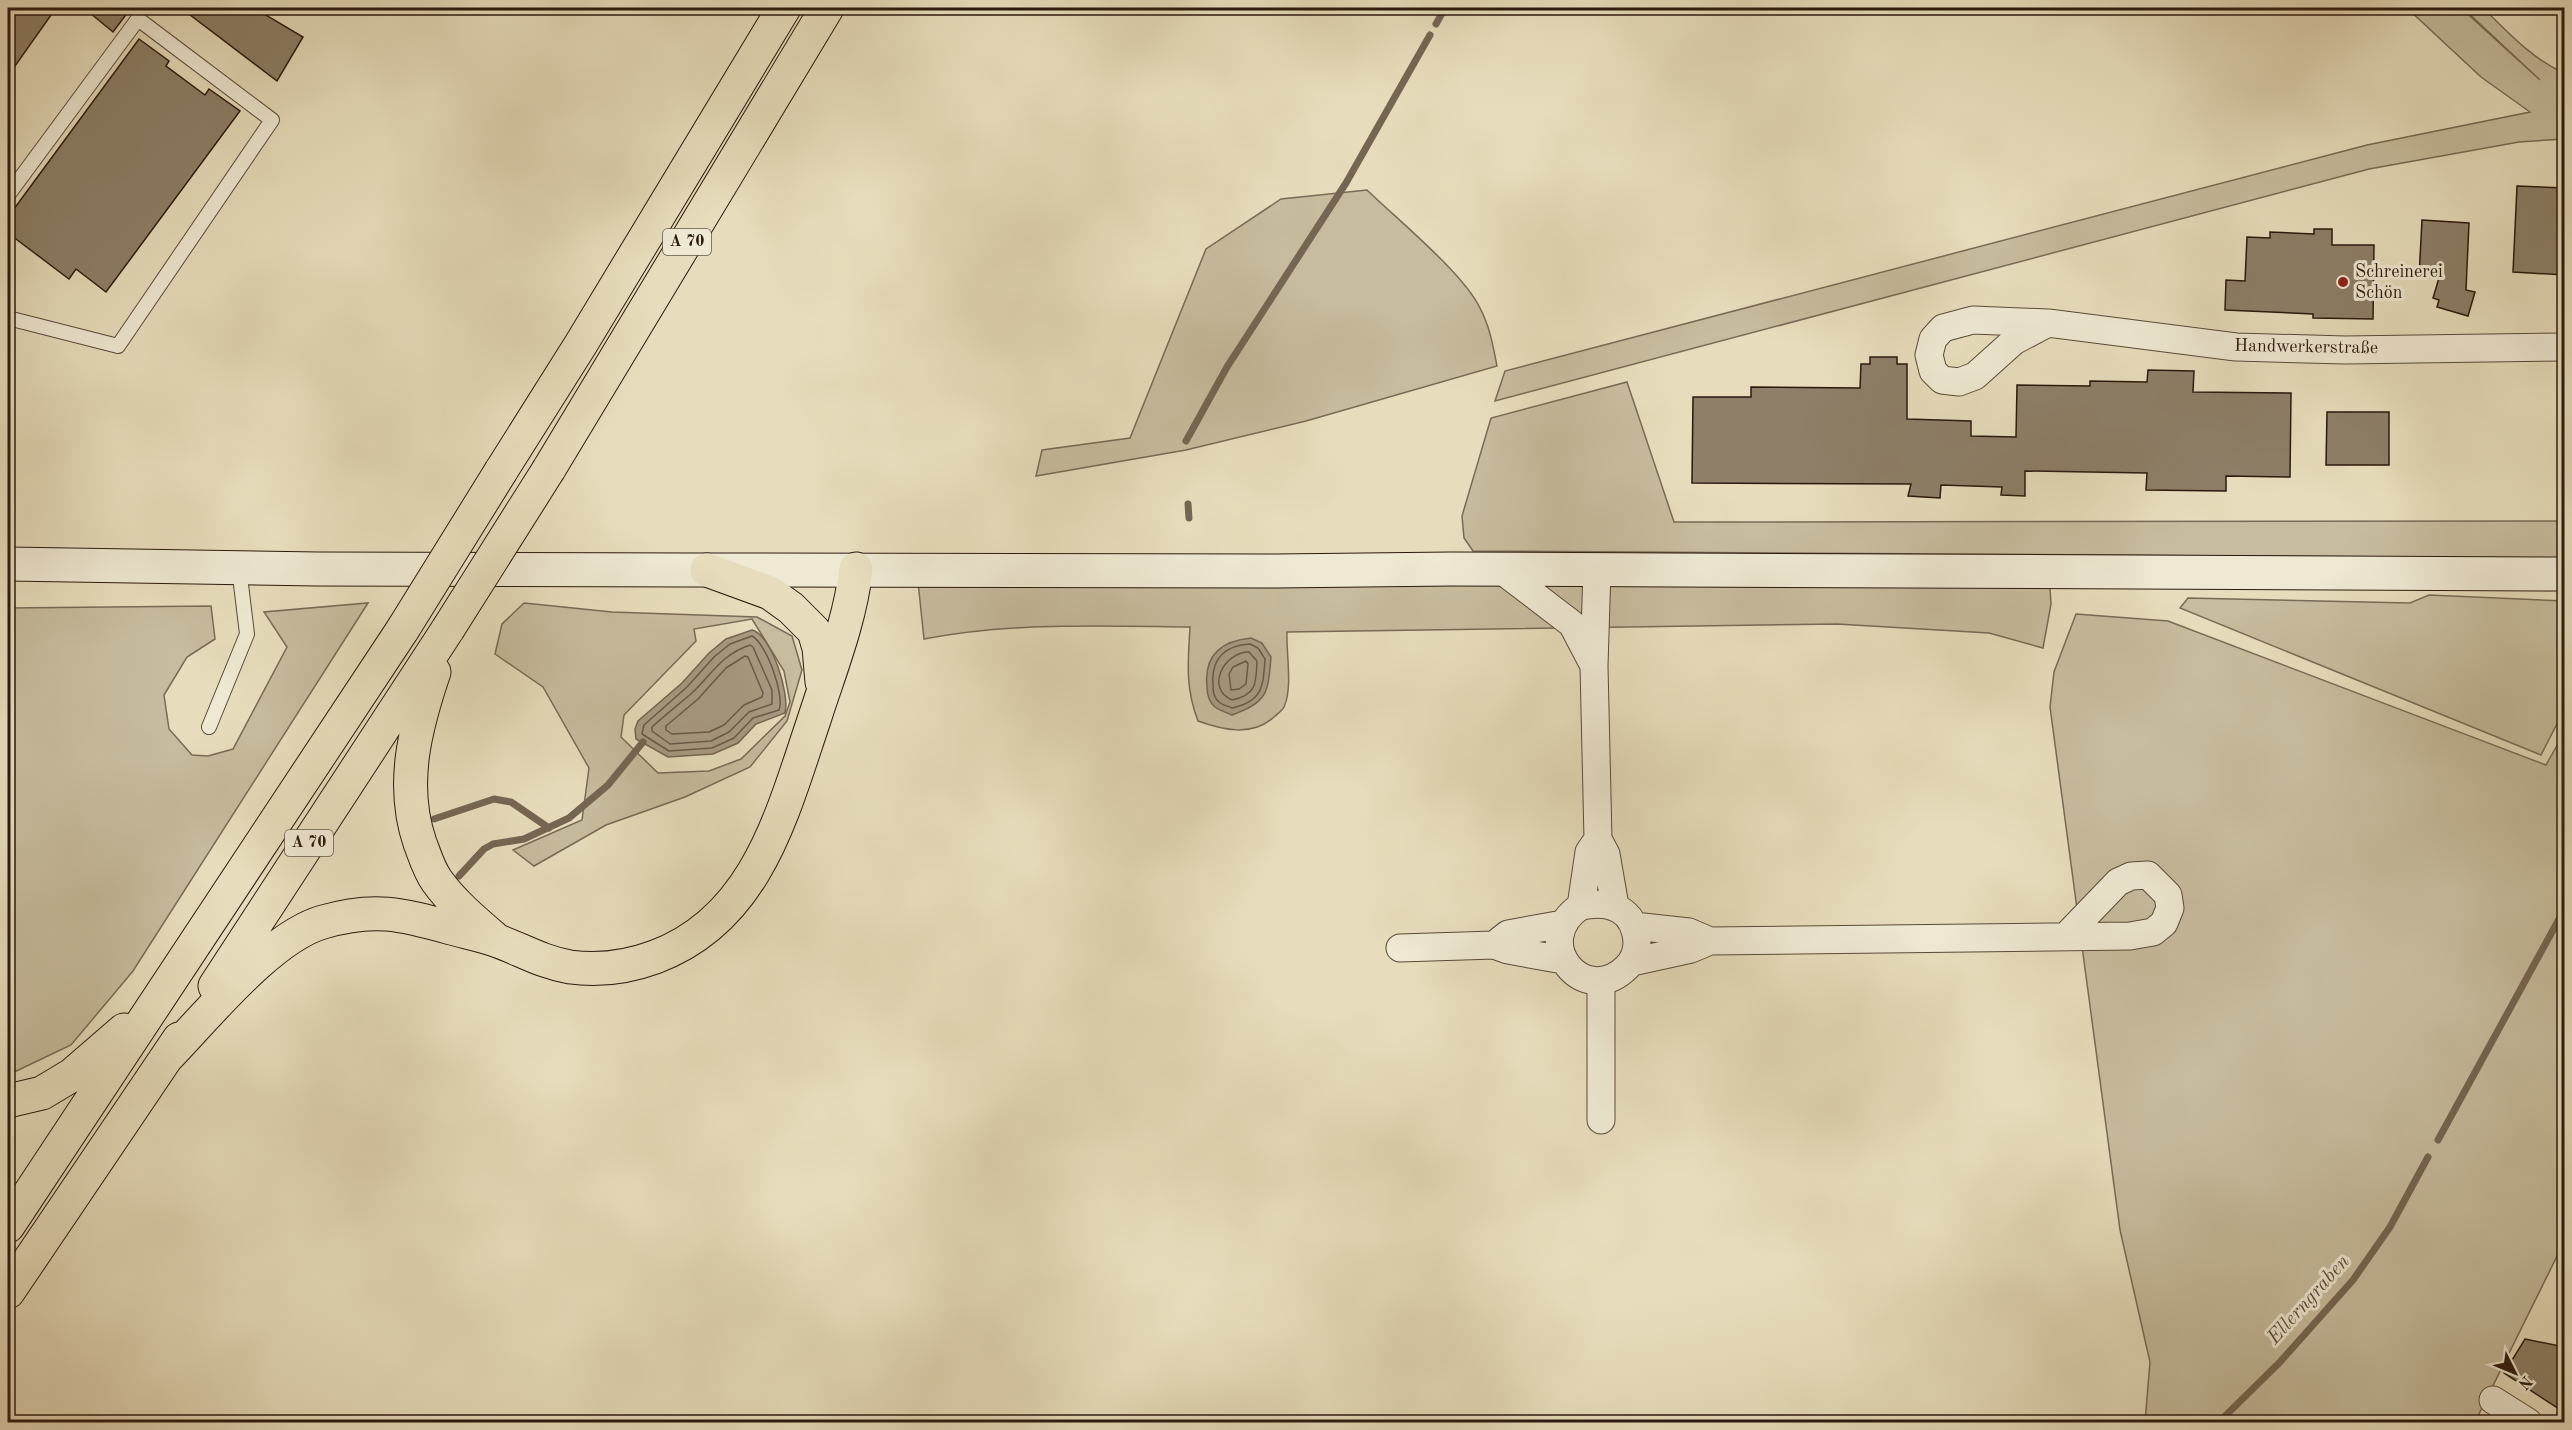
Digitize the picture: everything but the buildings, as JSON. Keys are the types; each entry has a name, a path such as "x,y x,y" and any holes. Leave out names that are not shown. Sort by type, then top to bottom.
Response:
{"highway":[{"name":"A 70","path":"8,1226 403,629 593,324 783,8"},
{"name":"A 70","path":"8,1292 168,1056 448,629 549,469 827,8"},
{"path":"707,570 770,593 791,608 814,631 819,648 823,693"},
{"path":"168,1056 278,945 319,923 356,914 387,912 496,940 548,962 597,969 637,963 674,950 703,933 732,906 756,871 776,828 848,617 856,570"},
{"path":"448,629 422,706 412,747 410,782 414,825 436,879 470,917 496,940"},
{"path":"8,1101 42,1093 72,1075 105,1048 158,998"}],"main road":[{"path":"8,564 239,568 707,570 1597,569 2565,574"}],"street":[{"name":"Handwerkerstraße","path":"2048,323 2236,347 2345,350 2565,346"},
{"path":"1500,569 1572,624 1594,666"},
{"path":"1597,569 1594,666 1598,839 1606,854 1615,906"},
{"path":"1598,839 1589,852 1572,915 1558,942 1563,960 1572,972 1586,980 1601,981 1618,975 1632,962 1691,949 1710,941 2067,935"},
{"path":"1494,945 1508,934 1572,915 1598,902 1615,906 1626,914 1634,926 1637,945 1632,962"},
{"path":"1634,926 1689,932 1710,941"},
{"path":"1400,948 1494,945 1508,950 1563,960"},
{"path":"1601,981 1601,1120"},
{"path":"2493,1400 2528,1422"}],"lane":[{"path":"8,195 138,19 272,120 118,346 8,318"},
{"path":"209,727 247,634 239,568"},
{"path":"2560,1422 2565,1416"}],"shaded area":[{"path":"2407,8 2461,8 2540,80 2463,8 2483,8 2531,53 2564,73 2564,105 2559,106 2564,106 2564,139 2519,142 2369,169 1495,401 1505,371 2367,145 2530,112 2481,77"},
{"path":"1367,190 1445,263 1471,294 1486,322 1497,366 1306,421 1186,450 1036,476 1042,450 1130,438 1206,249 1281,199"},
{"path":"1627,382 1674,522 2564,521 2564,558 1473,551 1464,538 1462,516 1491,418"},
{"path":"917,572 2049,573 2051,604 2043,648 1989,633 1837,624 1287,632 1289,680 1284,707 1265,723 1237,730 1198,721 1189,686 1190,627 1024,627 924,639"},
{"path":"2429,595 2564,601 2564,710 2541,755 2180,608 2188,598 2410,603"},
{"path":"368,603 133,971 71,1045 8,1075 8,608 211,606 215,639 187,657 164,695 169,729 192,755 208,756 233,749 287,647 264,612"},
{"path":"524,603 612,612 757,617 792,636 802,670 787,721 750,767 685,797 606,825 534,866 513,850 582,820 589,768 543,687 495,654 502,624","holes":["752,619 784,671 790,702 785,716 741,759 709,771 658,773 621,737 624,715 696,641 694,629"]},
{"path":"2076,614 2168,621 2546,765 2564,733 2564,1242 2475,1422 2145,1422 2150,1362 2120,1230 2050,707 2054,672"}],"water":[{"path":"752,630 759,634 773,654 785,693 785,713 756,724 738,743 713,754 668,757 636,739 635,729 638,721 682,683 709,653 726,639"},
{"path":"1251,638 1262,643 1271,657 1267,688 1264,695 1253,706 1232,715 1215,707 1210,700 1207,689 1208,666 1223,646"}],"waterway":[{"path":"1436,24 1445,8"},
{"path":"1186,441 1227,367 1346,183 1430,35"},
{"path":"1188,504 1189,518"},
{"path":"459,876 484,849 493,844 524,839 569,818 608,785 643,742"},
{"path":"434,819 494,799 511,802 549,828"},
{"name":"Ellerngraben","path":"2438,1140 2564,910"},
{"name":"Ellerngraben","path":"2219,1422 2280,1362 2353,1280 2390,1227 2428,1157"}],"place":[{"name":"Schreinerei Schön","path":"2343,282"}]}
